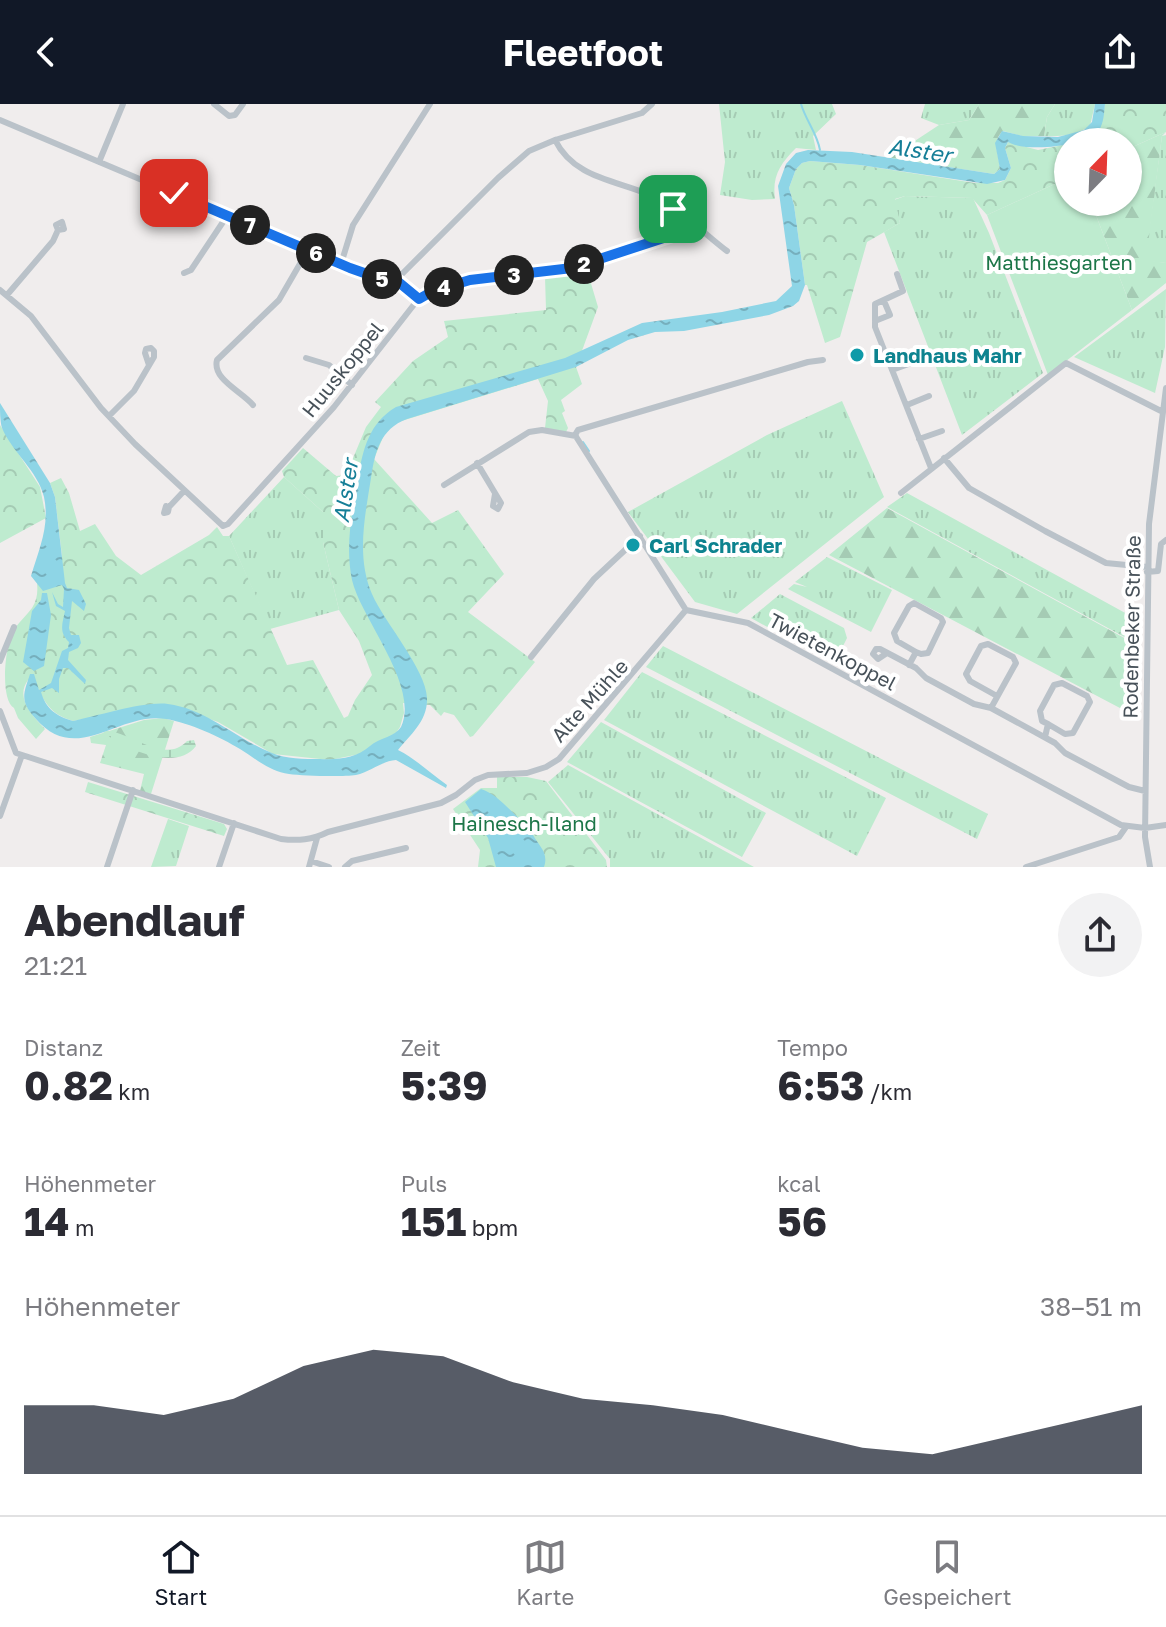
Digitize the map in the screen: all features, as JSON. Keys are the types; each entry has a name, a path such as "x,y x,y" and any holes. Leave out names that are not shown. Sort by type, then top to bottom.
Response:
{"street":[{"path":"99,162 123,104"},
{"path":"214,104 229,116 235,115 243,104"},
{"path":"341,264 353,225 430,104"},
{"path":"396,280 519,159 555,140 635,115 652,104"},
{"path":"0,120 341,264 384,280 396,280 419,299 433,291 470,280 572,268 688,230 693,225"},
{"path":"555,140 573,163 592,175 651,196 727,251"},
{"path":"184,273 191,270 227,216"},
{"path":"7,295 58,230"},
{"path":"253,405 244,394 217,375 217,360 279,300 308,250"},
{"path":"897,274 903,291 873,306 875,321 931,468"},
{"path":"0,290 31,316 109,416 184,491 169,507"},
{"name":"Huuskoppel","path":"184,491 223,526 228,524 352,385 419,299"},
{"path":"875,321 890,315 884,301"},
{"path":"306,358 329,365 352,385"},
{"path":"444,485 535,430 576,435 808,362 823,360"},
{"path":"892,370 917,361"},
{"path":"901,493 1068,362 1163,412"},
{"path":"109,416 134,391 149,365"},
{"name":"Rodenbeker Straße","path":"1150,867 1145,828 1147,570 1150,508 1166,388"},
{"path":"907,405 929,396"},
{"path":"919,439 942,431"},
{"path":"576,435 686,610"},
{"path":"944,458 969,488 1106,563 1158,571 1161,544 1166,540"},
{"path":"477,463 495,494"},
{"path":"1155,467 1164,467"},
{"path":"531,657 594,579 640,536"},
{"path":"914,603 943,622 928,653 916,652 897,641 894,633 909,606 914,603"},
{"name":"Twietenkoppel","path":"686,610 748,623 1126,827 1166,825"},
{"name":"Alte Mühle","path":"22,755 281,839 297,841 317,838 328,832 441,803 473,781 488,775 527,773 552,763 621,688 686,610"},
{"path":"0,661 14,627"},
{"path":"991,708 1016,663 1013,657 988,644 981,646 966,674 970,681 997,696"},
{"path":"909,665 916,652"},
{"path":"887,653 974,704 991,708 1045,737 1065,753 1129,787 1145,791"},
{"path":"1062,683 1087,696 1090,702 1073,733 1065,734 1048,724 1042,721 1040,711 1054,685 1062,683"},
{"path":"0,711 14,749 22,755 0,816"},
{"path":"1045,737 1048,724"},
{"path":"107,867 133,790"},
{"path":"219,867 234,823"},
{"path":"1026,867 1119,837 1126,827"},
{"path":"317,838 310,864 329,867"},
{"path":"345,867 352,861 406,848"}],"green space":[{"path":"719,104 832,104 836,114 813,136 816,150 796,148 786,159 776,177 775,199 752,200 720,195 725,162"},
{"path":"925,104 979,104 969,120 939,125 921,118"},
{"path":"979,104 1055,104 1047,117 1044,136 1022,136 1003,131 999,135 1000,169 994,174 889,158 939,125 969,120"},
{"path":"1055,104 1095,104 1090,126 1087,128 1054,128 1054,136 1044,136 1047,117"},
{"path":"1105,104 1166,104 1166,132 1142,143 1142,128 1098,128"},
{"path":"1166,132 1162,136 1146,260 1166,263 1166,283 1132,310 1096,216 1142,216 1142,143"},
{"path":"1166,135 1166,263 1145,261 1162,136"},
{"path":"1008,142 1038,150 1054,147 1054,184 987,215 972,198 905,196 895,199 900,223 867,242 840,337 825,343 805,285 789,188 796,169 810,161 860,165 975,183 998,183 1005,180 1011,168 1005,148"},
{"name":"Matthiesgarten","path":"1054,184 1054,216 1096,216 1132,310 1048,375 987,215"},
{"path":"905,196 973,198 1043,373 962,435 884,232 900,223 894,200"},
{"path":"587,270 598,307 576,367 582,384 561,400 568,428 566,432 545,428 548,401 538,379 395,423 386,430 374,459 432,523 458,510 504,574 468,612 535,662 473,736 470,737 454,715 444,712 441,716 430,705 403,703 404,713 396,733 360,754 330,760 273,754 218,722 167,704 73,721 48,705 34,679 28,680 24,687 24,700 45,729 36,739 18,718 5,684 8,646 15,628 34,605 37,583 43,589 62,556 55,497 50,483 61,478 69,493 80,531 95,524 116,556 141,575 209,535 217,527 223,536 229,536 287,665 313,660 344,718 348,716 372,675 359,641 339,610 323,542 323,512 284,477 282,471 303,448 336,476 346,475 366,427 381,407 375,402 413,361 448,337 444,321 546,310 545,277"},
{"path":"1166,289 1165,347 1155,393 1074,357"},
{"path":"842,401 884,497 737,614 695,602 628,512 767,435"},
{"path":"0,425 40,487 46,518 0,543"},
{"path":"284,477 323,512 323,542 339,610 270,629 229,536"},
{"path":"907,493 1138,620 1139,645 887,507"},
{"path":"887,508 1139,646 1137,717 829,555"},
{"path":"827,557 892,590 871,632 788,589 794,584 807,587 795,582"},
{"path":"780,594 844,628 847,638 841,650 836,652 834,661 751,618"},
{"path":"663,646 988,814 977,839 646,667"},
{"path":"642,672 886,798 857,856 604,720"},
{"path":"163,718 174,721 151,794 140,791 144,774 100,763 106,745 91,743 90,737 144,720"},
{"path":"601,722 766,813 742,857 567,762"},
{"path":"103,732 158,749 178,748 194,740 196,746 187,754 163,758 123,745"},
{"path":"568,765 754,867 610,867 610,859 548,782"},
{"name":"Hainesch-Iland","path":"497,777 527,777 546,781 606,860 607,867 478,867 480,850 453,809 481,788 497,788"},
{"path":"88,782 224,824 227,829 224,836 85,792"},
{"path":"168,819 189,826 176,866 151,867"}],"water":[{"path":"1095,104 1105,104 1100,128 1086,128 1092,122"},
{"path":"1002,131 1023,136 1054,137 1054,146 1028,147 1008,142 1005,148 1011,168 1005,180 987,184 860,165 802,163 796,169 789,188 805,285 799,301 793,306 769,315 684,331 655,332 628,340 576,367 407,419 385,435 377,451 364,522 364,566 372,594 425,686 425,714 398,750 447,785 446,788 396,760 356,775 313,776 282,772 214,735 166,719 131,722 82,738 66,738 51,732 27,706 25,692 30,674 34,674 39,690 51,683 62,651 68,648 69,642 62,624 65,611 56,606 52,592 63,607 62,585 43,591 31,576 45,528 44,497 36,479 2,428 0,403 50,483 55,497 65,583 67,588 79,590 86,604 84,611 72,601 69,628 71,635 79,635 81,643 69,652 68,660 86,680 85,684 68,668 63,668 59,693 52,688 41,692 49,707 73,721 134,707 168,704 209,718 277,755 308,759 347,757 398,730 405,711 403,692 396,673 357,596 349,554 362,457 373,429 387,413 396,407 565,358 642,323 776,301 792,286 778,186 786,164 796,153 808,150 852,152 994,174 1000,169 995,143"},
{"path":"42,593 47,593 51,615 44,666 34,671 23,662 32,611 41,600"},
{"path":"481,789 495,796 533,830 544,854 544,867 496,867 488,838 465,802"}],"waterway":[{"path":"801,104 820,150"},
{"path":"583,442 589,451"}],"place":[{"name":"Landhaus Mahr","path":"857,355"},
{"name":"Carl Schrader","path":"633,545"}],"route":[{"path":"174,193 350,268 384,280 396,280 419,299 433,291 470,280 572,268 688,230 693,225 673,209"}],"water label":[{"name":"Alster","path":"920,150"},
{"name":"Alster","path":"345,491"}]}
